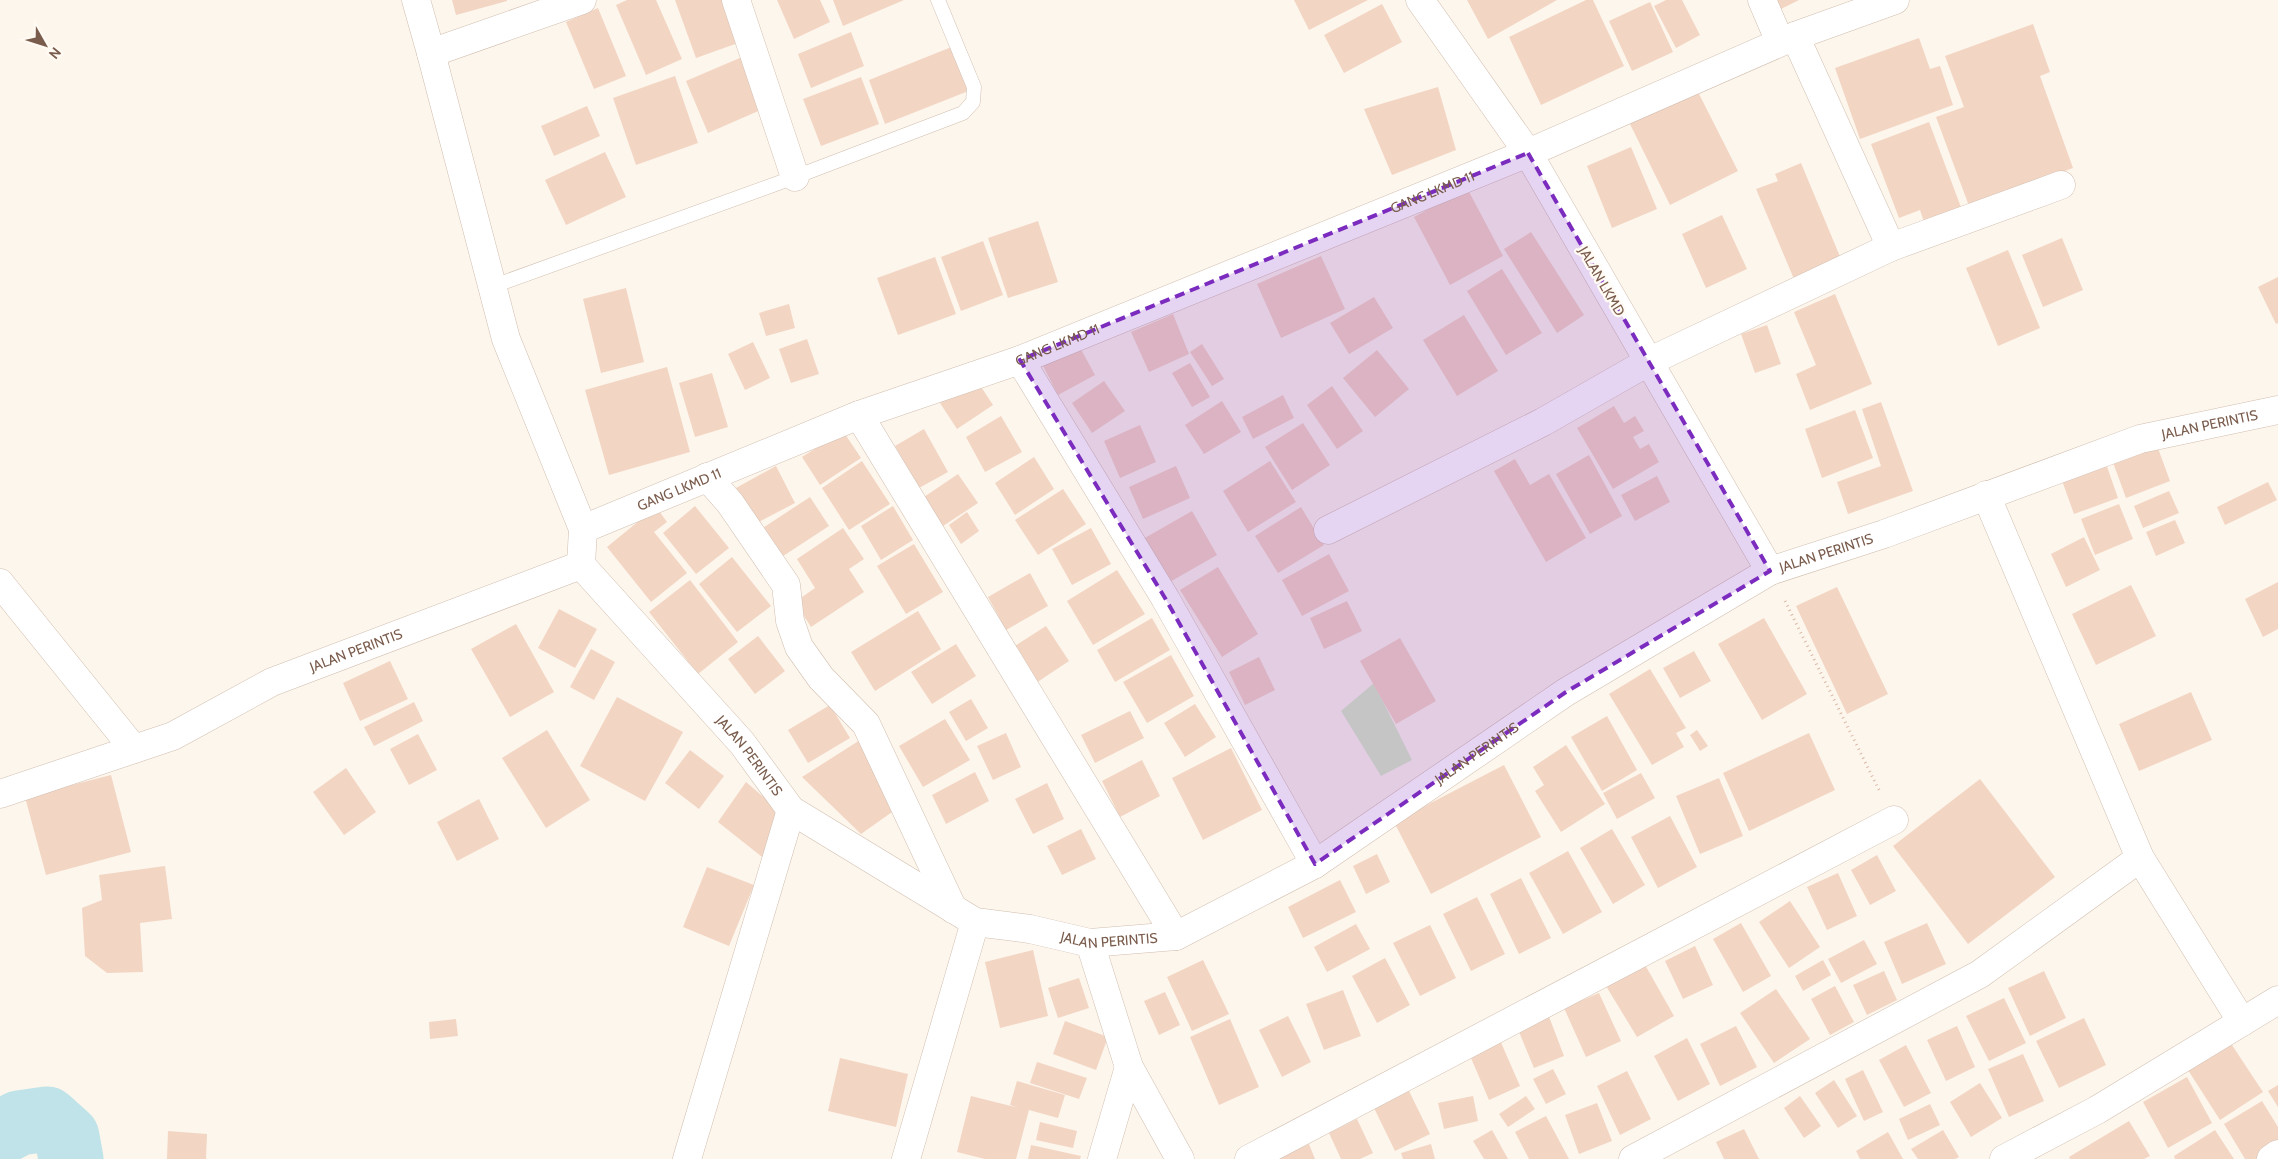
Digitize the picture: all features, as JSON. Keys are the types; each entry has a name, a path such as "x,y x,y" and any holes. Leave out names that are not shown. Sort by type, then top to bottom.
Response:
{"street":[{"path":"416,0 506,338 583,529 581,564"},
{"path":"431,52 582,0"},
{"path":"736,0 795,177"},
{"name":"JALAN LKMD","path":"1420,0 1528,153 1770,571"},
{"path":"1762,0 1788,39 1891,247"},
{"name":"GANG LKMD 11","path":"583,529 859,415 1020,360 1528,153 1788,39 1895,0"},
{"path":"1328,530 1543,422 1648,362 1891,247 2061,185"},
{"path":"1020,360 1165,598 1315,864"},
{"name":"JALAN PERINTIS","path":"0,794 173,736 272,682 581,564 742,743 792,810 964,915 1090,943 1176,936 1315,864 1566,692 1770,571 1884,534 2140,439 2278,410"},
{"path":"859,415 1176,936"},
{"path":"707,477 730,503 786,585 790,621 800,647 822,678 866,724 964,915 906,1159"},
{"path":"1986,495 2140,858 2242,1022"},
{"path":"0,583 134,749"},
{"path":"687,1159 792,810"},
{"path":"1248,1159 1894,820"},
{"path":"1633,1159 1980,974 2140,858"},
{"path":"1090,943 1129,1067 1180,1159"},
{"path":"2004,1159 2097,1110 2278,1000"},
{"path":"1102,1159 1129,1067"},
{"path":"2271,1159 2278,1154"}],"lane":[{"path":"491,287 795,177 963,113 973,102 974,87 938,0"}],"path":[{"path":"1770,571 1894,820"}],"highlighted area":[{"path":"1528,153 1770,571 1566,692 1315,864 1165,598 1020,360"}],"green space":[{"path":"1374,683 1412,760 1381,776 1341,711"}],"building":[{"path":"452,0 507,0 507,1 456,15"},
{"path":"627,0 656,0 682,59 646,75 616,5"},
{"path":"675,0 723,0 738,43 696,58"},
{"path":"777,0 820,0 830,22 794,39"},
{"path":"833,0 904,0 843,26"},
{"path":"1294,0 1368,0 1309,30"},
{"path":"1467,0 1557,0 1488,39"},
{"path":"1586,0 1593,0 1624,66 1541,105 1509,37"},
{"path":"1666,0 1682,0 1700,35 1676,48 1654,6"},
{"path":"1774,0 1799,0 1779,10"},
{"path":"1650,2 1673,52 1632,71 1609,21"},
{"path":"1382,4 1402,42 1344,73 1324,35"},
{"path":"598,8 626,76 594,89 566,22"},
{"path":"2033,24 2050,72 2040,76 2073,168 1969,206 1936,117 1964,107 1945,56"},
{"path":"851,32 864,66 811,88 798,54"},
{"path":"1919,38 1930,69 1940,66 1953,105 1860,139 1835,68"},
{"path":"954,46 971,90 885,124 869,80"},
{"path":"742,57 765,108 708,133 686,81"},
{"path":"675,76 698,143 636,165 613,98"},
{"path":"861,77 879,124 821,146 803,99"},
{"path":"1695,86 1738,171 1670,205 1628,120"},
{"path":"1438,87 1456,150 1392,175 1364,109"},
{"path":"587,106 600,136 554,156 541,126"},
{"path":"1929,122 1962,210 1925,225 1920,210 1899,218 1871,144"},
{"path":"1631,147 1657,209 1612,228 1587,166"},
{"path":"605,152 626,197 566,225 545,180"},
{"path":"1801,163 1841,259 1794,279 1756,189 1778,181 1775,174"},
{"path":"1467,188 1503,256 1450,285 1414,217"},
{"path":"1722,215 1747,269 1706,288 1682,234"},
{"path":"1038,221 1058,282 1008,298 988,238"},
{"path":"1531,232 1584,315 1557,333 1504,249"},
{"path":"2062,238 2083,290 2043,307 2022,255"},
{"path":"983,241 1003,295 961,311 941,257"},
{"path":"2008,250 2040,328 1998,346 1966,268"},
{"path":"1321,256 1345,309 1281,338 1257,284"},
{"path":"935,257 956,314 898,335 877,278"},
{"path":"1502,269 1542,333 1506,355 1467,291"},
{"path":"2278,277 2278,323 2276,324 2258,287"},
{"path":"626,288 644,362 601,373 583,299"},
{"path":"1835,294 1872,384 1810,410 1796,374 1816,365 1794,312"},
{"path":"1374,297 1393,328 1349,354 1330,323"},
{"path":"789,304 795,328 766,336 759,313"},
{"path":"1173,314 1189,354 1149,372 1131,332"},
{"path":"1464,315 1498,371 1457,396 1423,340"},
{"path":"1767,325 1781,364 1755,373 1741,334"},
{"path":"807,339 819,374 791,383 779,349"},
{"path":"753,342 770,378 745,390 728,354"},
{"path":"1077,342 1095,375 1058,395 1041,362"},
{"path":"1202,344 1224,379 1212,386 1190,352"},
{"path":"1377,350 1409,389 1375,417 1343,378"},
{"path":"1190,363 1210,397 1192,407 1172,373"},
{"path":"667,367 690,452 609,475 585,390"},
{"path":"712,373 728,427 695,437 679,383"},
{"path":"976,379 993,405 957,429 940,403"},
{"path":"1104,381 1125,411 1092,433 1072,403"},
{"path":"1332,386 1363,431 1337,449 1307,405"},
{"path":"1283,395 1294,418 1253,439 1242,417"},
{"path":"1222,401 1241,432 1204,454 1185,425"},
{"path":"1881,402 1913,491 1848,514 1837,482 1881,466 1862,409"},
{"path":"1614,406 1624,423 1635,416 1644,431 1633,437 1640,449 1649,444 1659,462 1613,489 1577,428"},
{"path":"1855,410 1873,458 1822,478 1805,429"},
{"path":"1001,416 1022,452 985,472 966,437"},
{"path":"1303,423 1330,465 1292,490 1265,447"},
{"path":"1140,425 1156,462 1120,478 1104,441"},
{"path":"924,429 948,472 919,488 895,446"},
{"path":"843,431 861,458 820,485 802,457"},
{"path":"2155,440 2170,481 2126,498 2111,457"},
{"path":"1589,455 1622,516 1590,534 1556,474"},
{"path":"1034,457 1054,489 1015,515 995,483"},
{"path":"2104,458 2118,498 2074,514 2060,475"},
{"path":"1515,459 1530,485 1549,474 1586,538 1546,562 1494,471"},
{"path":"862,461 890,504 849,530 822,488"},
{"path":"1270,461 1296,502 1248,532 1223,491"},
{"path":"776,466 795,503 755,524 736,488"},
{"path":"1176,466 1190,498 1143,519 1129,487"},
{"path":"958,474 978,503 943,526 924,497"},
{"path":"1657,476 1670,502 1635,521 1621,495"},
{"path":"2268,482 2277,500 2225,525 2217,507"},
{"path":"1063,489 1086,524 1038,555 1015,520"},
{"path":"2169,491 2179,513 2143,528 2134,506"},
{"path":"810,497 829,526 777,560 758,531"},
{"path":"2119,504 2133,539 2095,555 2081,519"},
{"path":"695,506 729,548 696,574 663,533"},
{"path":"893,506 913,540 881,560 861,526"},
{"path":"656,507 667,522 654,532 687,573 651,602 607,547"},
{"path":"1301,507 1324,545 1278,573 1255,536"},
{"path":"1192,511 1217,555 1168,583 1143,539"},
{"path":"967,512 979,531 961,544 949,525"},
{"path":"2175,520 2185,543 2156,556 2146,532"},
{"path":"843,528 864,559 849,569 864,592 811,627 795,602 815,588 797,559"},
{"path":"1091,528 1111,564 1072,585 1052,549"},
{"path":"2084,537 2100,570 2066,587 2051,554"},
{"path":"914,544 943,592 906,614 877,566"},
{"path":"1329,554 1349,591 1302,616 1282,580"},
{"path":"732,557 771,606 737,632 699,584"},
{"path":"1218,567 1258,634 1222,657 1180,590"},
{"path":"1117,570 1145,614 1093,645 1067,601"},
{"path":"1030,573 1048,606 1006,630 988,597"},
{"path":"690,580 738,642 698,674 649,612"},
{"path":"2278,582 2278,629 2263,637 2245,599"},
{"path":"2131,585 2156,636 2096,665 2072,614"},
{"path":"1837,587 1888,694 1847,714 1796,606"},
{"path":"1347,601 1362,631 1324,649 1310,618"},
{"path":"559,609 597,629 575,668 538,648"},
{"path":"918,611 941,649 875,691 851,652"},
{"path":"1152,618 1170,650 1115,682 1097,650"},
{"path":"1764,618 1807,694 1762,720 1718,644"},
{"path":"516,624 554,692 510,717 471,649"},
{"path":"1046,626 1069,661 1033,685 1010,649"},
{"path":"758,636 785,671 755,694 728,659"},
{"path":"1400,638 1436,701 1396,724 1360,661"},
{"path":"956,644 976,676 932,704 911,672"},
{"path":"591,649 615,662 594,700 570,687"},
{"path":"1694,651 1711,681 1680,698 1663,668"},
{"path":"1171,655 1194,696 1147,723 1123,682"},
{"path":"1259,657 1275,690 1245,705 1229,672"},
{"path":"390,661 408,699 360,721 343,683"},
{"path":"1650,669 1686,728 1676,733 1684,747 1652,765 1609,694"},
{"path":"2191,692 2212,740 2139,771 2119,724"},
{"path":"617,697 683,732 645,801 580,766"},
{"path":"971,699 988,728 966,741 949,712"},
{"path":"414,702 423,721 374,746 364,727"},
{"path":"1195,704 1216,737 1185,757 1164,723"},
{"path":"830,705 850,738 808,763 788,730"},
{"path":"1130,711 1144,738 1095,763 1081,735"},
{"path":"1607,716 1637,770 1602,791 1571,737"},
{"path":"945,719 970,760 923,787 899,746"},
{"path":"547,730 590,800 546,828 502,758"},
{"path":"1697,730 1708,746 1700,751 1690,735"},
{"path":"1006,733 1021,767 993,780 977,746"},
{"path":"1809,733 1835,790 1749,831 1723,773"},
{"path":"418,734 437,770 409,785 390,749"},
{"path":"860,740 902,805 861,834 802,777"},
{"path":"1566,745 1605,804 1561,832 1535,791 1544,785 1533,767"},
{"path":"1231,748 1262,810 1203,840 1172,778"},
{"path":"690,750 724,776 699,809 665,783"},
{"path":"1142,760 1160,796 1120,817 1102,781"},
{"path":"1504,765 1541,837 1431,894 1394,822"},
{"path":"346,768 376,812 344,835 313,792"},
{"path":"975,772 989,801 946,824 932,795"},
{"path":"1641,773 1655,798 1617,819 1603,793"},
{"path":"111,775 131,852 46,875 25,797"},
{"path":"1719,778 1743,836 1700,854 1676,796"},
{"path":"1980,779 2055,877 1968,944 1893,846"},
{"path":"746,782 782,813 767,861 718,822"},
{"path":"1047,783 1064,819 1033,834 1015,799"},
{"path":"479,799 499,839 457,861 437,822"},
{"path":"1670,816 1697,867 1658,888 1631,837"},
{"path":"1081,829 1096,859 1062,875 1047,846"},
{"path":"1612,829 1645,885 1613,904 1580,848"},
{"path":"1568,851 1602,912 1563,934 1529,873"},
{"path":"1377,854 1390,882 1366,894 1353,866"},
{"path":"1877,855 1896,891 1870,905 1851,870"},
{"path":"165,866 172,919 140,923 143,972 107,973 85,956 82,908 102,900 99,875"},
{"path":"707,867 754,885 729,946 683,927"},
{"path":"1838,873 1857,916 1827,930 1807,887"},
{"path":"1521,878 1551,938 1519,954 1490,894"},
{"path":"1340,880 1356,912 1303,938 1288,907"},
{"path":"1477,897 1505,954 1471,971 1443,914"},
{"path":"1790,901 1820,947 1789,968 1759,922"},
{"path":"1741,923 1771,976 1743,992 1713,939"},
{"path":"1927,923 1946,964 1902,984 1884,942"},
{"path":"1356,924 1370,949 1327,972 1314,947"},
{"path":"1430,925 1456,978 1420,996 1393,943"},
{"path":"1864,940 1877,964 1841,983 1828,959"},
{"path":"1695,946 1713,985 1683,999 1665,961"},
{"path":"1033,950 1048,1016 1000,1028 985,962"},
{"path":"1385,958 1410,1005 1377,1023 1352,976"},
{"path":"1203,960 1229,1014 1192,1031 1167,977"},
{"path":"1823,960 1831,975 1803,991 1795,976"},
{"path":"1644,963 1674,1016 1637,1037 1606,986"},
{"path":"1884,971 1897,1000 1867,1015 1853,985"},
{"path":"2044,971 2066,1018 2030,1036 2008,988"},
{"path":"1079,978 1089,1008 1058,1018 1048,988"},
{"path":"1835,986 1854,1022 1830,1035 1811,999"},
{"path":"1776,989 1810,1039 1774,1063 1740,1013"},
{"path":"1343,990 1361,1036 1324,1050 1306,1004"},
{"path":"1165,992 1180,1025 1159,1035 1144,1001"},
{"path":"1599,993 1621,1041 1586,1057 1564,1008"},
{"path":"2004,998 2026,1043 1989,1061 1966,1016"},
{"path":"1548,1014 1564,1056 1534,1068 1517,1027"},
{"path":"1288,1016 1311,1062 1282,1077 1259,1030"},
{"path":"2084,1018 2106,1065 2059,1088 2036,1041"},
{"path":"456,1019 458,1036 430,1039 429,1022"},
{"path":"1230,1019 1259,1087 1219,1105 1190,1037"},
{"path":"1065,1021 1108,1037 1096,1070 1053,1054"},
{"path":"1736,1026 1757,1067 1720,1086 1700,1044"},
{"path":"1957,1026 1975,1067 1946,1081 1927,1040"},
{"path":"1499,1038 1520,1086 1489,1100 1468,1051"},
{"path":"1687,1038 1710,1084 1678,1101 1654,1056"},
{"path":"2230,1042 2263,1092 2220,1120 2188,1070"},
{"path":"1906,1045 1931,1093 1904,1107 1879,1060"},
{"path":"2023,1054 2044,1101 2009,1117 1988,1069"},
{"path":"840,1058 908,1074 896,1127 828,1111"},
{"path":"1037,1062 1087,1078 1079,1099 1030,1083"},
{"path":"1553,1069 1566,1094 1546,1104 1533,1079"},
{"path":"1863,1070 1883,1112 1864,1121 1845,1079"},
{"path":"1627,1071 1651,1119 1620,1135 1597,1086"},
{"path":"2187,1077 2212,1123 2168,1148 2143,1102"},
{"path":"1834,1080 1857,1116 1838,1128 1815,1093"},
{"path":"1017,1081 1065,1095 1058,1118 1029,1110 1016,1159 985,1159 957,1152 971,1096 1019,1108 1010,1105"},
{"path":"1980,1083 2002,1118 1971,1137 1950,1102"},
{"path":"2278,1085 2278,1107 2268,1091"},
{"path":"1409,1091 1430,1134 1395,1151 1374,1108"},
{"path":"1473,1096 1478,1121 1444,1129 1438,1103"},
{"path":"1526,1096 1535,1109 1508,1127 1499,1114"},
{"path":"1800,1096 1821,1126 1804,1138 1784,1108"},
{"path":"2262,1101 2278,1127 2278,1145 2255,1159 2245,1159 2224,1124"},
{"path":"1597,1103 1612,1141 1579,1154 1565,1115"},
{"path":"1930,1104 1940,1125 1908,1140 1899,1119"},
{"path":"1546,1116 1569,1159 1529,1159 1515,1132"},
{"path":"1357,1119 1373,1153 1360,1159 1341,1159 1329,1133"},
{"path":"2129,1121 2150,1156 2144,1159 2070,1159 2069,1157"},
{"path":"1040,1122 1077,1131 1073,1148 1036,1140"},
{"path":"1744,1129 1759,1159 1724,1159 1716,1142"},
{"path":"1492,1130 1508,1159 1484,1159 1473,1141"},
{"path":"1943,1130 1959,1157 1955,1159 1918,1159 1911,1149"},
{"path":"2215,1130 2234,1159 2175,1159 2174,1156"},
{"path":"168,1131 207,1134 206,1159 167,1159"},
{"path":"1888,1132 1903,1159 1860,1159 1856,1151"},
{"path":"1309,1144 1315,1159 1275,1159"},
{"path":"1431,1144 1435,1159 1403,1159 1401,1153"},
{"path":"1031,1145 1081,1156 1080,1159 1028,1159"}],"waterway":[{"path":"0,1133 19,1123 47,1119 67,1137 71,1159"}]}
